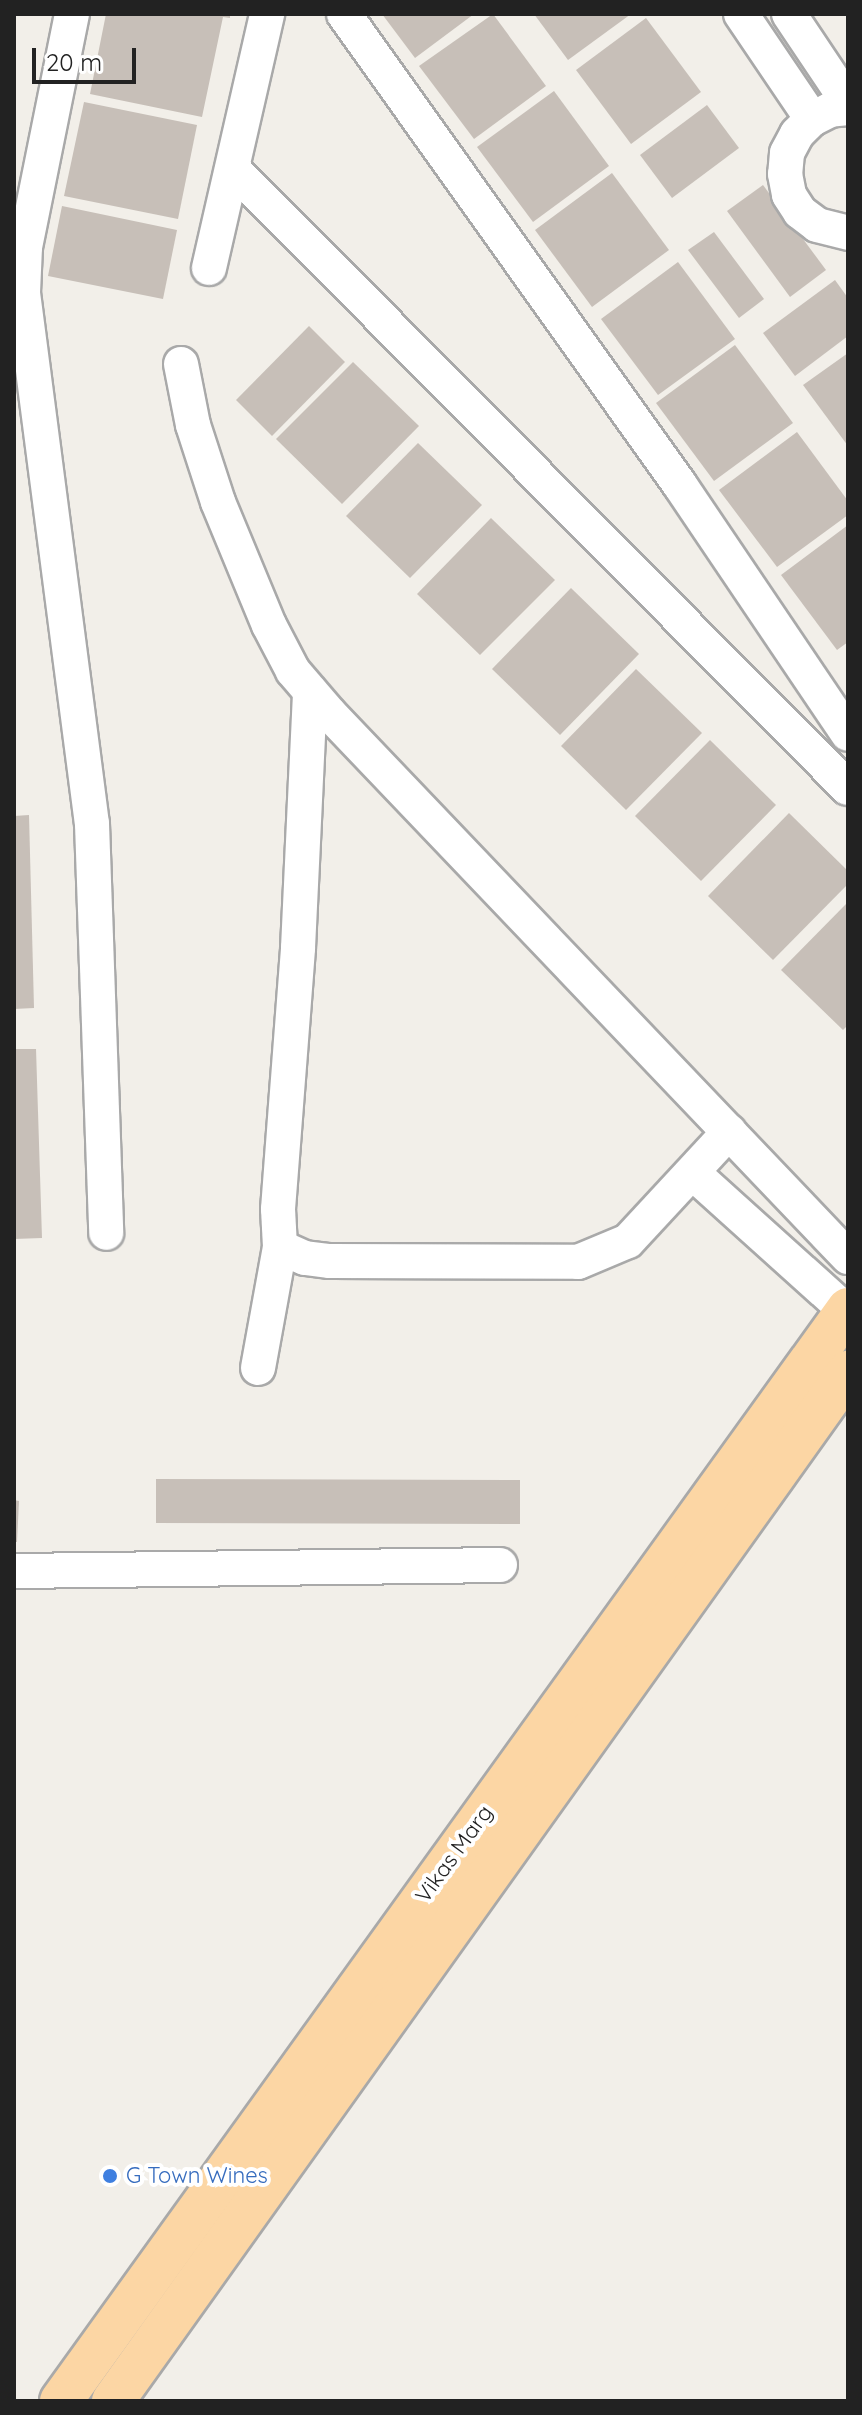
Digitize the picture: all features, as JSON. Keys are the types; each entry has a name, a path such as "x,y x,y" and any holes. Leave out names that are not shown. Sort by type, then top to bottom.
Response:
{"main road":[{"name":"Vikas Marg","path":"61,2401 847,1310"},
{"name":"Vikas Marg","path":"113,2401 848,1372"}],"street":[{"path":"72,14 25,247 23,293 92,824 106,1233"},
{"path":"209,268 234,170 267,14"},
{"path":"344,14 680,485 848,734"},
{"path":"741,14 812,119"},
{"path":"789,14 848,105 812,119 797,134 787,153 785,174 789,195 800,212 817,225 848,233"},
{"path":"234,170 848,788"},
{"path":"181,364 193,425 242,567 275,637 310,691 848,1257"},
{"path":"258,1368 280,1247 278,1209 298,948 310,691"},
{"path":"280,1247 305,1258 330,1261 578,1262 628,1241 694,1174 729,1132"},
{"path":"694,1174 847,1310"},
{"path":"14,1571 500,1565"}],"building":[{"path":"106,14 230,14 230,18 223,17 202,117 90,94"},
{"path":"382,14 474,14 415,58"},
{"path":"493,14 546,86 474,139 419,66"},
{"path":"534,14 631,14 568,60"},
{"path":"646,18 701,92 631,144 576,70"},
{"path":"554,91 609,166 533,222 477,147"},
{"path":"84,102 197,125 178,219 64,196"},
{"path":"707,105 739,148 672,198 640,155"},
{"path":"612,173 669,250 592,307 535,230"},
{"path":"763,185 826,270 790,297 727,211"},
{"path":"62,206 177,230 163,299 48,276"},
{"path":"714,232 764,299 739,318 688,250"},
{"path":"678,262 735,339 658,395 601,319"},
{"path":"835,280 848,298 848,336 795,376 763,333"},
{"path":"309,326 345,362 272,436 236,400"},
{"path":"735,345 793,423 714,481 656,403"},
{"path":"848,353 848,446 803,385"},
{"path":"353,362 419,426 342,504 276,439"},
{"path":"797,432 848,501 848,515 777,567 719,490"},
{"path":"418,443 482,505 410,578 346,516"},
{"path":"491,518 555,580 480,655 417,594"},
{"path":"848,525 848,642 837,650 781,575"},
{"path":"571,588 639,654 560,735 492,669"},
{"path":"636,669 702,733 626,810 561,746"},
{"path":"710,740 776,805 701,881 635,816"},
{"path":"789,813 848,871 848,884 773,960 708,896"},
{"path":"29,815 34,1008 14,1009 14,816"},
{"path":"848,902 848,1025 843,1030 781,970"},
{"path":"14,1049 36,1049 42,1238 14,1239"},
{"path":"156,1479 520,1480 520,1524 156,1523"},
{"path":"14,1500 19,1501 17,1542 14,1542"}],"place":[{"name":"G Town Wines","path":"110,2176"}]}
